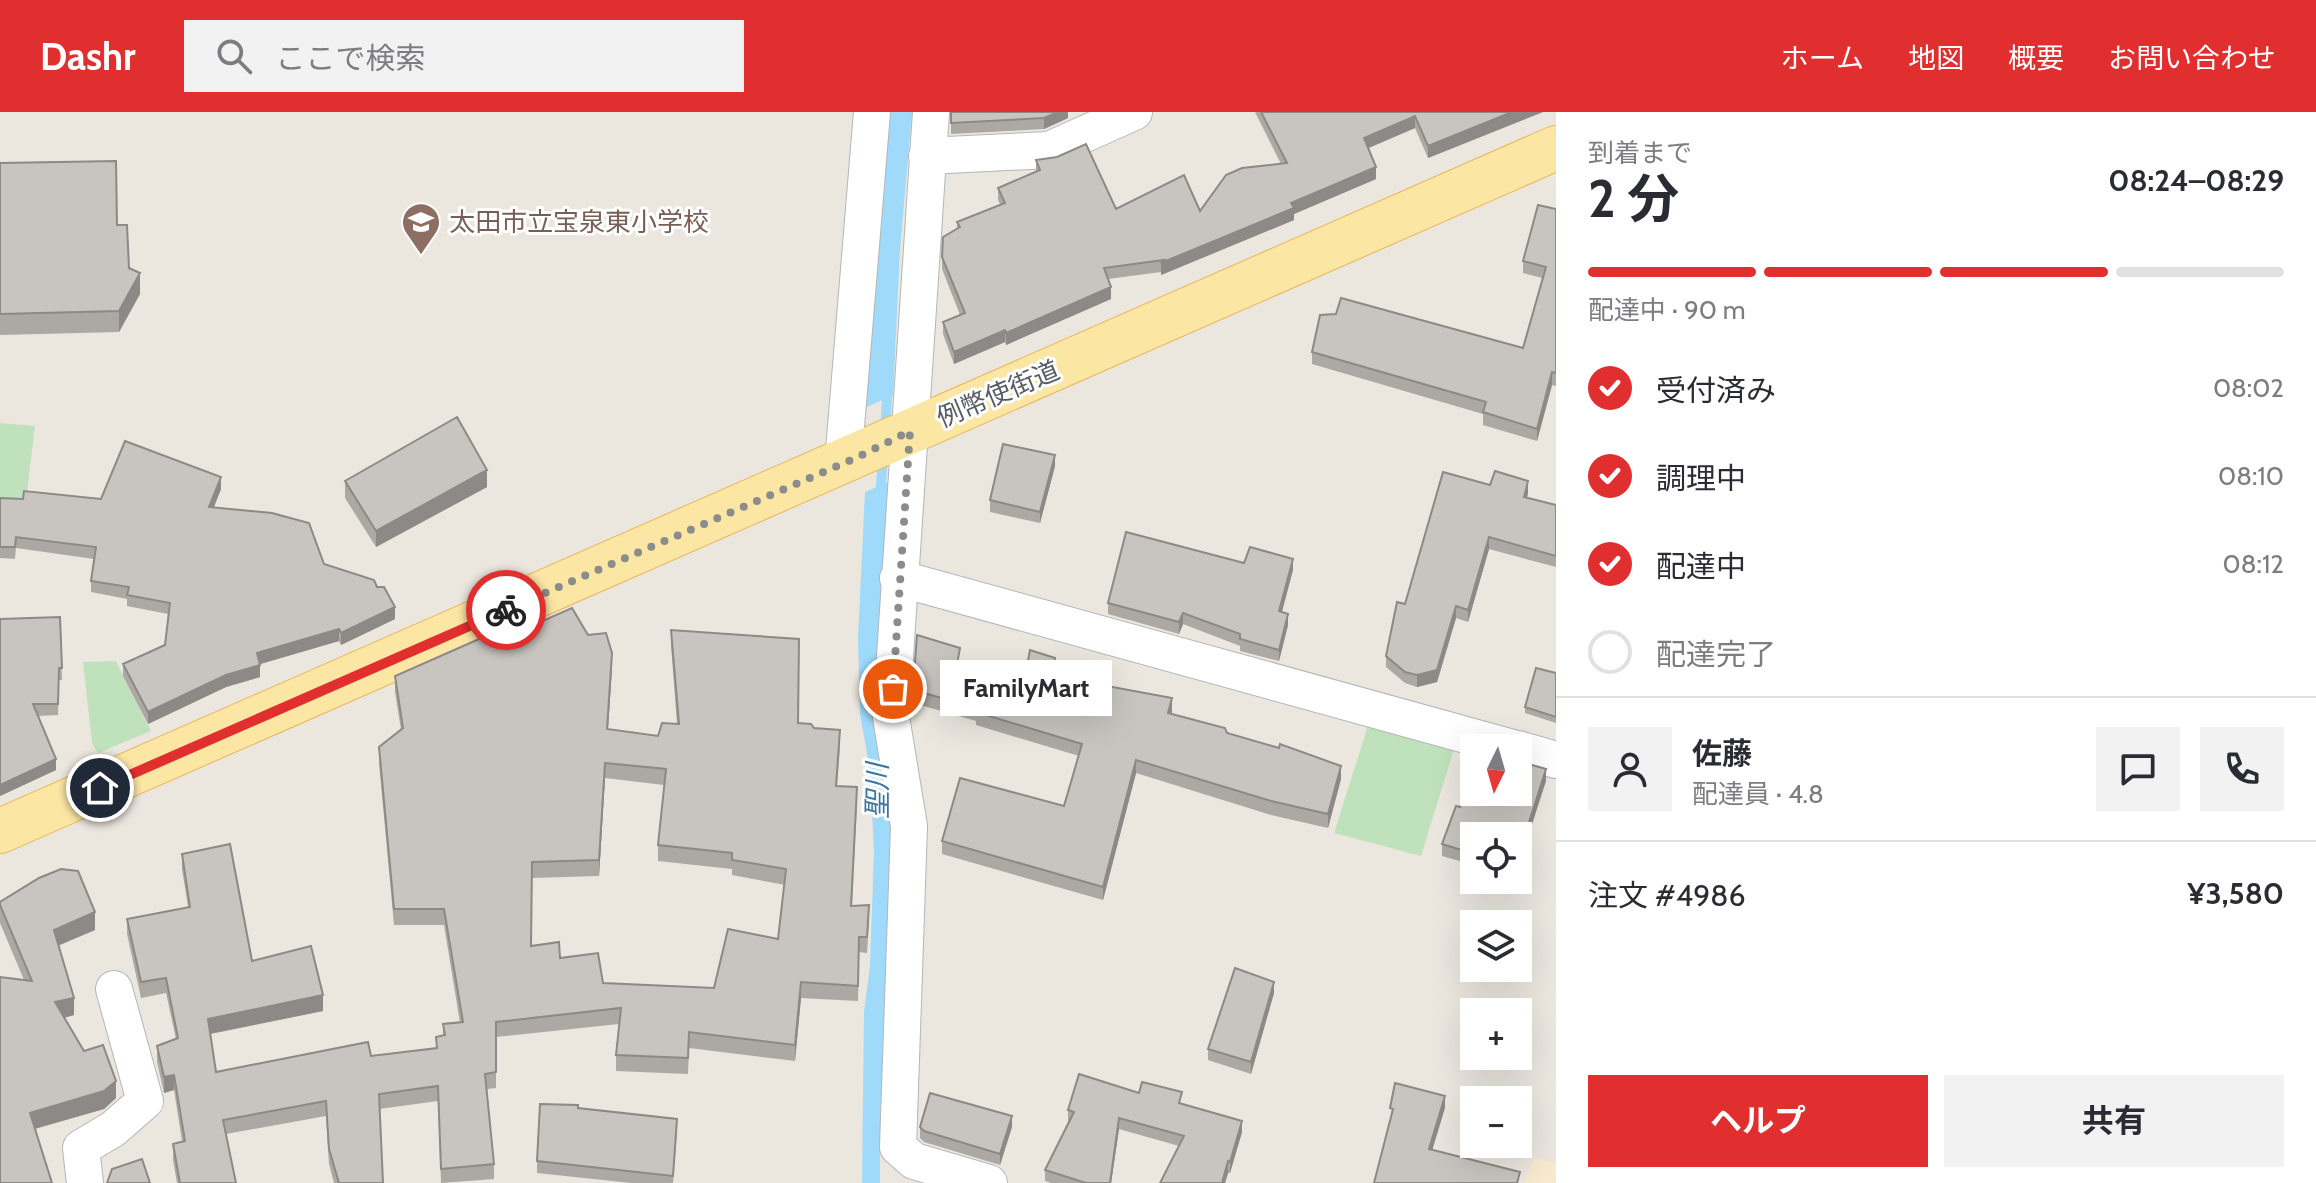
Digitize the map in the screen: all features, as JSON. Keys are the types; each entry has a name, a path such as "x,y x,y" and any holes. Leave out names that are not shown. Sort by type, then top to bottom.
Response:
{"main road":[{"name":"例幣使街道","path":"0,831 1556,148"}],"street":[{"path":"851,460 872,112"},
{"path":"931,112 905,434 891,717 909,826 898,1147 914,1161 989,1183"},
{"path":"927,156 1049,150 1134,112"},
{"path":"898,578 1462,734"},
{"path":"1532,753 1556,760"},
{"path":"85,1183 81,1148 113,1129 145,1101 114,989"}],"green space":[{"path":"0,423 35,426 26,500 0,499"},
{"path":"116,661 151,731 98,753 92,743 83,662"},
{"path":"1371,716 1457,739 1421,856 1334,833"}],"sand":[{"path":"1533,1157 1556,1164 1556,1183 1525,1183"}],"water":[{"path":"889,112 912,112 900,249 893,395 858,411"},
{"path":"893,480 893,968 880,1112 880,1183 862,1183 864,1012 870,966 874,851 870,770 860,714 858,638 865,492"}],"building":[{"path":"951,112 1058,112 1044,118 951,123"},
{"path":"1261,112 1512,112 1428,146 1415,116 1364,138 1376,167 1291,203 1294,208 1161,263 1164,260 1104,268 1111,287 954,352 943,322 965,313 942,257 943,237 960,227 957,222 1005,203 998,188 1040,170 1036,160 1057,157 1086,144 1116,209 1184,175 1200,211 1226,175 1242,168 1287,163"},
{"path":"116,161 117,225 127,225 129,268 140,273 119,311 0,314 0,163"},
{"path":"1538,205 1556,209 1556,373 1552,372 1537,429 1483,412 1486,402 1312,352 1320,315 1336,314 1341,298 1523,348 1546,267 1523,261"},
{"path":"457,417 487,470 376,531 345,481"},
{"path":"125,441 221,477 209,507 272,513 309,523 324,564 374,580 377,587 384,587 395,607 341,633 339,629 257,653 260,665 226,675 148,712 123,664 165,645 170,603 127,595 129,587 91,581 96,547 16,537 15,547 0,547 0,498 23,499 24,491 101,499"},
{"path":"1003,444 1055,455 1040,512 990,500"},
{"path":"1495,471 1528,481 1524,497 1556,505 1556,556 1489,537 1468,610 1456,606 1437,670 1417,675 1405,672 1386,656 1397,602 1405,604 1443,472 1490,485"},
{"path":"1126,532 1244,563 1250,547 1293,559 1279,611 1288,614 1279,650 1240,639 1240,634 1183,613 1179,622 1108,603"},
{"path":"572,608 588,635 606,633 612,653 607,729 658,736 662,723 679,724 671,630 799,639 798,723 840,730 836,786 857,787 851,906 869,905 867,937 859,937 858,986 801,982 795,1045 689,1032 688,1058 616,1055 621,1008 496,1022 496,1072 485,1074 494,1164 441,1169 438,1086 379,1094 383,1183 339,1183 329,1149 326,1101 223,1120 236,1183 180,1183 173,1144 185,1141 174,1075 164,1077 157,1046 178,1038 166,978 141,982 127,919 190,907 182,854 230,844 252,961 311,946 323,995 208,1019 216,1072 368,1042 371,1056 437,1048 436,1037 445,1035 443,1024 463,1022 444,909 394,909 379,747 403,728 395,676 495,632 497,641","holes":["605,763 666,769 658,845 732,853 732,860 786,869 778,939 728,929 714,988 603,983 598,953 560,958 559,942 531,946 532,862 599,860"]},
{"path":"60,617 62,668 59,668 58,704 33,704 56,759 0,785 0,619"},
{"path":"917,635 960,648 957,664 1024,682 1030,650 1055,658 1053,676 1172,698 1168,713 1225,728 1227,733 1279,748 1280,744 1341,766 1328,814 1271,801 1136,760 1103,887 942,841 960,778 1064,806 1082,744 913,690"},
{"path":"1536,668 1556,673 1556,717 1525,707"},
{"path":"1532,765 1546,769 1529,822 1460,822 1460,850 1442,844 1456,806 1532,806"},
{"path":"61,869 78,871 95,912 54,930 74,998 55,1002 84,1051 103,1045 116,1081 104,1091 30,1113 52,1183 0,1183 0,977 32,981 0,902 39,878"},
{"path":"1235,968 1274,982 1251,1062 1208,1049"},
{"path":"1079,1074 1139,1093 1142,1082 1182,1092 1179,1103 1242,1121 1222,1183 1160,1183 1184,1136 1119,1118 1110,1183 1086,1183 1045,1170 1074,1112 1068,1110"},
{"path":"1395,1083 1445,1096 1429,1149 1520,1172 1517,1183 1374,1183 1393,1109 1390,1108"},
{"path":"930,1093 1012,1116 1000,1154 924,1131 920,1127"},
{"path":"540,1104 578,1105 578,1108 677,1119 673,1176 537,1161"},
{"path":"142,1159 150,1183 107,1183 112,1169"}],"waterway":[{"name":"聖川","path":"885,429 888,385"},
{"name":"聖川","path":"880,497 883,457"}],"way so far":[{"path":"506,610 858,457 910,431 893,689"}],"place":[{"name":"太田市立宝泉東小学校","path":"421,256"},
{"name":"FamilyMart","path":"893,689"}],"route":[{"path":"100,788 506,610"}]}
